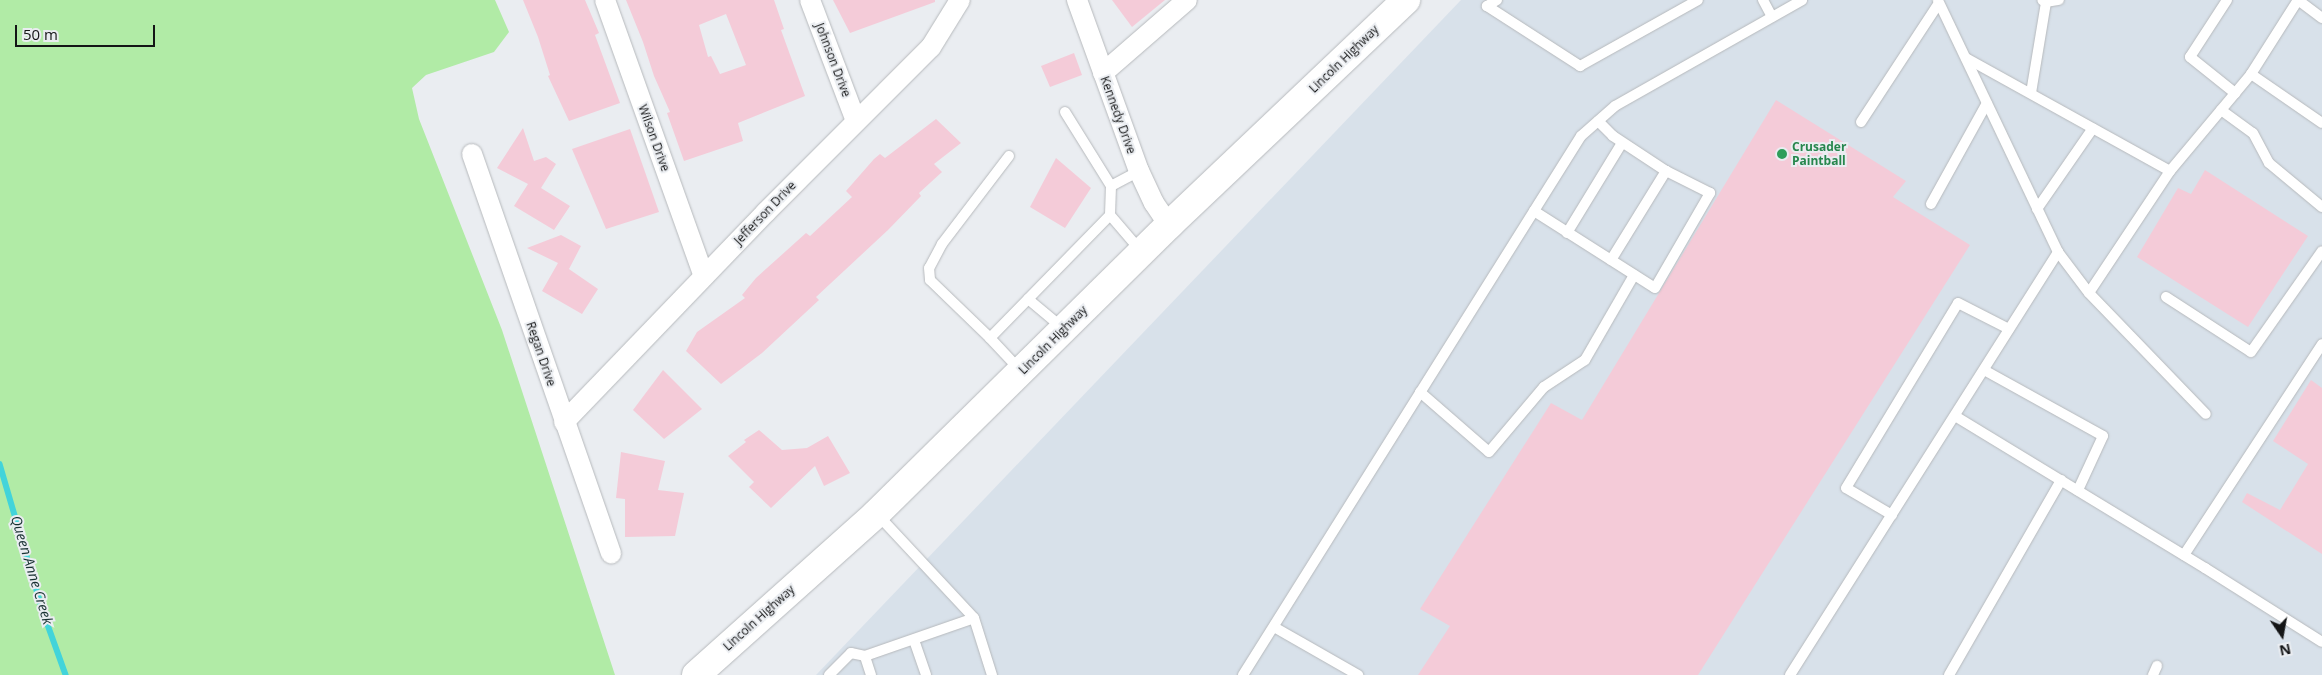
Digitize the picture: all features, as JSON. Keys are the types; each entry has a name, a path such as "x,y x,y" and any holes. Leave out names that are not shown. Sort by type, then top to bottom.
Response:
{"main road":[{"name":"Lincoln Highway","path":"696,675 876,514 1169,225 1406,0"}],"street":[{"name":"Wilson Drive","path":"605,0 704,276"},
{"name":"Johnson Drive","path":"810,0 856,121"},
{"name":"Jefferson Drive","path":"564,422 704,276 931,47 960,0"},
{"name":"Kennedy Drive","path":"1077,0 1138,171 1154,203 1169,225"},
{"path":"1103,73 1187,0"},
{"name":"Regan Drive","path":"472,154 611,554"}],"lane":[{"path":"1496,0 1487,6 1580,66 1698,0"},
{"path":"1763,0 1772,17"},
{"path":"1244,675 1581,136 1615,106 1802,0"},
{"path":"2031,93 2044,1 2059,0"},
{"path":"2227,0 2190,56 2235,93"},
{"path":"2089,293 2170,171 2251,74 2298,0 2322,18"},
{"path":"1938,2 2058,252 2089,293 2206,414"},
{"path":"1861,122 1938,2"},
{"path":"1966,58 2170,171"},
{"path":"2251,74 2322,123"},
{"path":"1931,204 1987,102"},
{"path":"2221,110 2253,133 2269,163 2322,207"},
{"path":"990,338 1110,214 1111,186 1066,112"},
{"path":"1534,211 1655,288 1710,194 1666,171 1622,143 1598,121"},
{"path":"2037,209 2094,128"},
{"path":"1567,233 1622,143"},
{"path":"1009,156 942,244 929,268 930,280 1021,371"},
{"path":"1111,186 1138,171"},
{"path":"1612,260 1666,171"},
{"path":"1110,214 1142,252"},
{"path":"2166,297 2252,352 2322,251"},
{"path":"1790,675 2058,252"},
{"path":"1420,392 1489,452 1544,387 1586,360 1634,275"},
{"path":"1028,299 1064,329"},
{"path":"1892,515 1846,488 1958,303 2009,329"},
{"path":"2184,555 2322,344"},
{"path":"1984,370 2102,436 2078,490"},
{"path":"1955,416 2184,555 2322,642"},
{"path":"1949,675 2061,480"},
{"path":"876,514 974,618 992,675"},
{"path":"829,675 851,652 865,656 974,618"},
{"path":"1274,627 1358,675"},
{"path":"914,640 926,675"},
{"path":"865,656 872,675"}],"shaded area":[{"path":"1461,0 2322,0 2322,675 816,675"}],"green space":[{"path":"0,0 495,0 509,32 494,52 426,75 412,88 419,119 502,330 615,675 0,675"}],"building":[{"path":"523,0 585,0 599,33 595,35 620,103 569,121 548,76 550,75 538,37"},
{"path":"626,0 774,0 784,29 781,30 805,96 738,123 743,141 684,161 667,113 670,112 654,76","holes":["726,14 746,65 720,74 711,56 708,57 699,25"]},
{"path":"833,0 935,0 935,2 850,33"},
{"path":"1112,0 1165,0 1132,27"},
{"path":"1074,53 1082,75 1050,87 1041,66"},
{"path":"1776,100 1906,181 1893,197 1970,245 1698,675 1418,675 1450,626 1420,609 1551,403 1582,420"},
{"path":"936,119 961,143 934,164 942,172 919,193 921,196 888,230 816,297 819,300 762,353 721,384 686,351 697,332 745,298 742,295 756,278 806,233 810,236 852,197 846,191 874,159 880,154 885,158"},
{"path":"523,128 534,161 546,157 556,164 541,188 570,206 554,230 514,206 528,184 497,168"},
{"path":"630,129 659,212 606,229 572,149"},
{"path":"1056,158 1091,188 1065,228 1030,207"},
{"path":"2205,170 2308,236 2248,327 2137,257 2178,188 2191,194"},
{"path":"561,235 581,246 569,269 566,267 598,289 582,314 542,291 558,263 527,248"},
{"path":"663,370 702,409 664,439 633,410"},
{"path":"2311,380 2322,388 2322,554 2242,502 2247,493 2280,510 2308,464 2273,441"},
{"path":"759,430 782,450 807,448 828,436 850,473 824,486 815,466 771,508 749,487 754,482 728,456 746,442 744,440"},
{"path":"621,452 665,461 658,490 684,493 675,536 625,537 625,499 616,498"}],"waterway":[{"name":"Queen Anne Creek","path":"0,464 43,611 66,675"}],"place":[{"name":"Crusader Paintball","path":"1782,154"}]}
